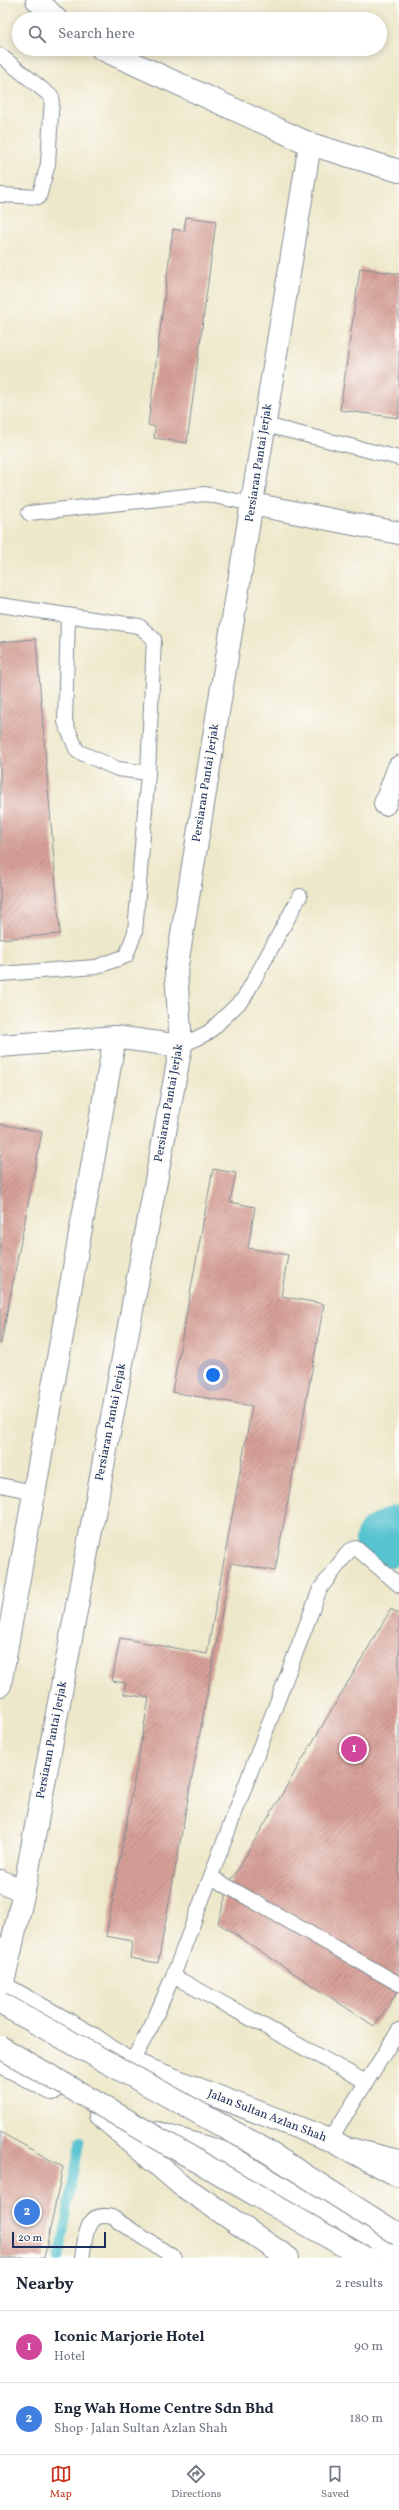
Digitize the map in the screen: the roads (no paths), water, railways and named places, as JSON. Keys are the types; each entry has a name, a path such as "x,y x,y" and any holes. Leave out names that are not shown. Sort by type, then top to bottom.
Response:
{"main road":[{"path":"117,56 310,144 399,172"},
{"name":"Persiaran Pantai Jerjak","path":"1,1992 24,1892 181,1046 176,971 310,144"},
{"path":"252,504 399,533"},
{"path":"385,804 399,767"},
{"path":"0,1046 115,1037 181,1046"},
{"path":"0,1685 115,1037"},
{"path":"0,1881 24,1892"},
{"name":"Jalan Sultan Azlan Shah","path":"1,1992 130,2063 330,2140 399,2176"},
{"name":"Jalan Sultan Azlan Shah","path":"1,1992 257,2145 399,2235"},
{"path":"0,2047 365,2258"},
{"path":"0,2061 100,2115 224,2154 397,2258"},
{"name":"Jalan Sultan Azlan Shah","path":"130,2063 236,2142 399,2240"},
{"path":"100,2115 180,2184 288,2258"}],"lane":[{"path":"0,56 52,97 48,164 39,197 0,195"},
{"path":"265,425 399,458"},
{"path":"29,513 205,494 252,504"},
{"path":"0,605 68,617 139,626 154,639 148,773 135,932 126,956 96,967 0,974"},
{"path":"68,617 65,722 77,751 118,769 148,773"},
{"path":"181,1046 209,1032 244,998 300,896"},
{"path":"0,1485 34,1492"},
{"path":"130,2063 151,2027 173,1976 320,1589 349,1551 356,1548 399,1586"},
{"path":"211,1877 399,1984"},
{"path":"173,1976 366,2082"},
{"path":"399,2030 330,2140 399,2157"},
{"path":"82,2258 88,2225 94,2218 103,2215 112,2217 175,2258"}],"waterway":[{"path":"383,1541 399,1533"},
{"path":"59,2258 80,2141"}],"place":[{"name":"Iconic Marjorie Hotel","path":"354,1749"},
{"name":"Eng Wah Home Centre Sdn Bhd","path":"27,2212"}]}
